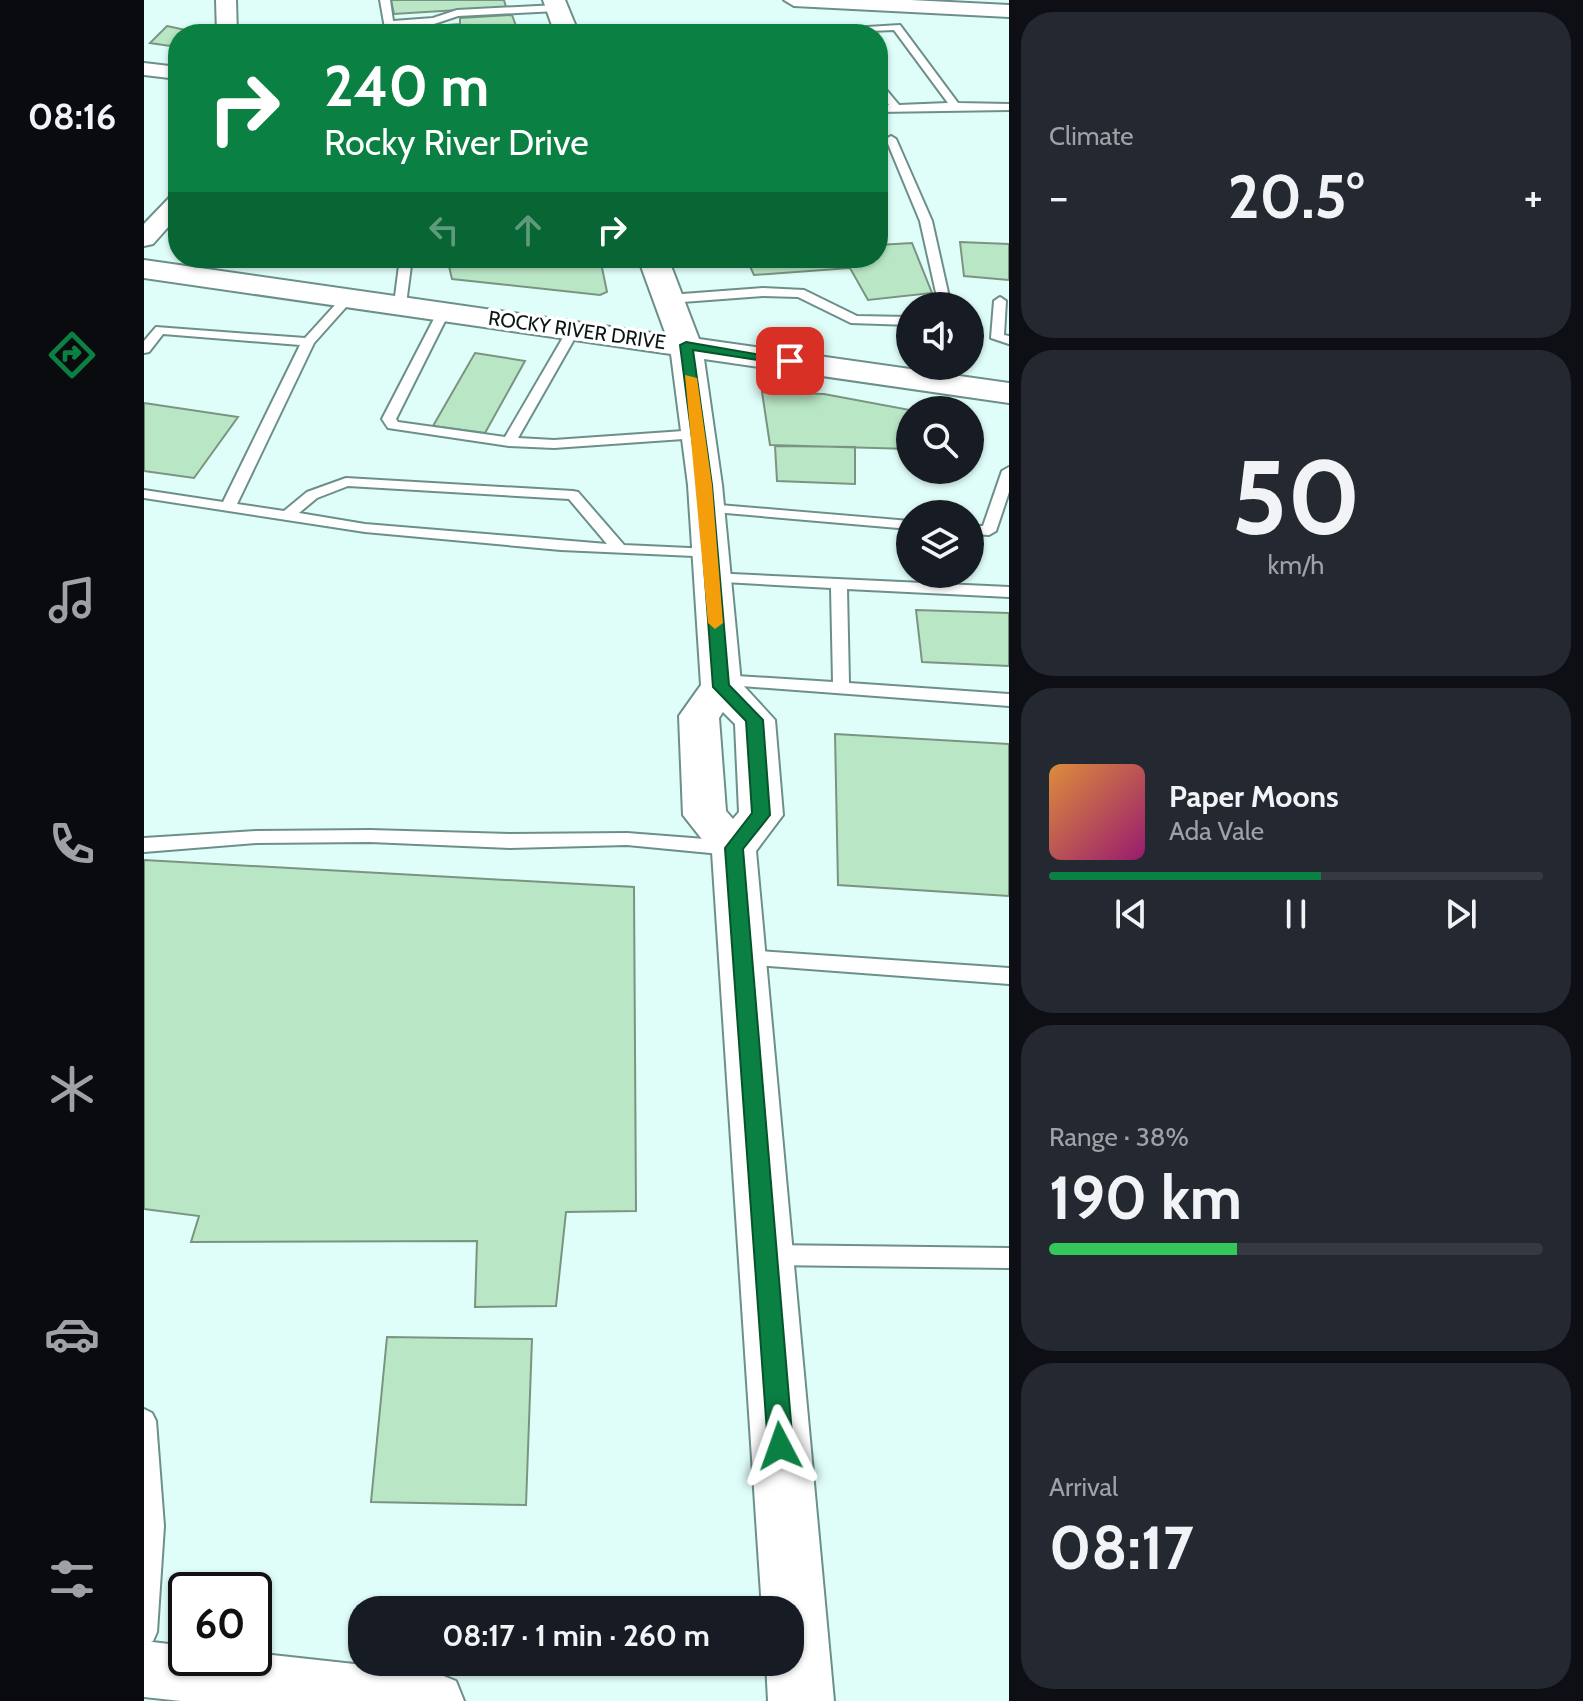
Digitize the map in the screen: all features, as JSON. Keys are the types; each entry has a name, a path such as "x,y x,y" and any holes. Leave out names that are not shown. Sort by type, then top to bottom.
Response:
{"main road":[{"path":"556,4 563,24"},
{"path":"657,268 686,345 707,508 721,683 755,720 761,815 734,848"},
{"name":"ROCKY RIVER DRIVE","path":"144,269 686,345 896,370"},
{"name":"ROCKY RIVER DRIVE","path":"958,380 1009,393"},
{"path":"721,683 699,716 704,803 705,815 734,848 801,1701"}],"street":[{"path":"226,0 227,24"},
{"path":"794,0 1009,11"},
{"path":"144,69 168,72"},
{"path":"144,1669 436,1701"}],"lane":[{"path":"385,0 389,24"},
{"path":"418,24 457,13 556,4"},
{"path":"888,5 897,27 955,106"},
{"path":"888,28 897,27"},
{"path":"888,97 896,108"},
{"path":"888,108 1009,107"},
{"path":"891,139 926,221 942,292"},
{"path":"400,304 405,268"},
{"path":"669,299 763,292 800,293 855,320 896,321"},
{"path":"228,507 308,342 349,297"},
{"path":"1000,301 997,338 1009,340"},
{"path":"444,311 389,419 393,425 509,442 554,444 698,434"},
{"path":"509,442 574,329"},
{"path":"144,349 160,330 308,342"},
{"path":"984,531 989,531 1009,471"},
{"path":"287,516 312,495 346,482 573,495 620,550"},
{"path":"144,494 380,529 620,550 839,584 1009,592"},
{"path":"707,508 896,524"},
{"path":"839,584 841,689"},
{"path":"721,683 1009,700"},
{"path":"144,845 256,837 370,836 510,841 627,839 734,848"},
{"path":"743,957 1009,976"},
{"path":"765,1255 1009,1258"},
{"path":"144,1421 154,1504 153,1568 144,1632"}],"building":[{"path":"391,0 504,0 506,7 394,14"},
{"path":"512,15 515,24 460,24 460,18"},
{"path":"167,26 168,26 168,46 150,43"},
{"path":"960,242 1009,244 1009,280 964,276"},
{"path":"912,243 932,292 896,292 896,297 868,300 850,268 888,268 888,244"},
{"path":"449,268 602,268 607,292 600,295 452,279"},
{"path":"751,268 850,268 754,275"},
{"path":"475,353 525,361 485,433 433,426"},
{"path":"762,392 824,394 896,407 896,449 770,445"},
{"path":"144,403 238,417 194,478 144,471"},
{"path":"775,446 855,447 855,484 777,481"},
{"path":"916,610 1009,613 1009,666 922,662"},
{"path":"835,734 1009,744 1009,896 838,885"},
{"path":"144,860 634,887 636,1211 566,1212 556,1306 475,1307 477,1241 191,1242 199,1216 144,1209"},
{"path":"387,1337 532,1339 526,1505 371,1502"}],"slow traffic":[{"path":"690,378 705,485 715,623"}],"route":[{"path":"780,1446 734,848 761,815 755,720 721,687 705,485 686,345 790,361"}]}
